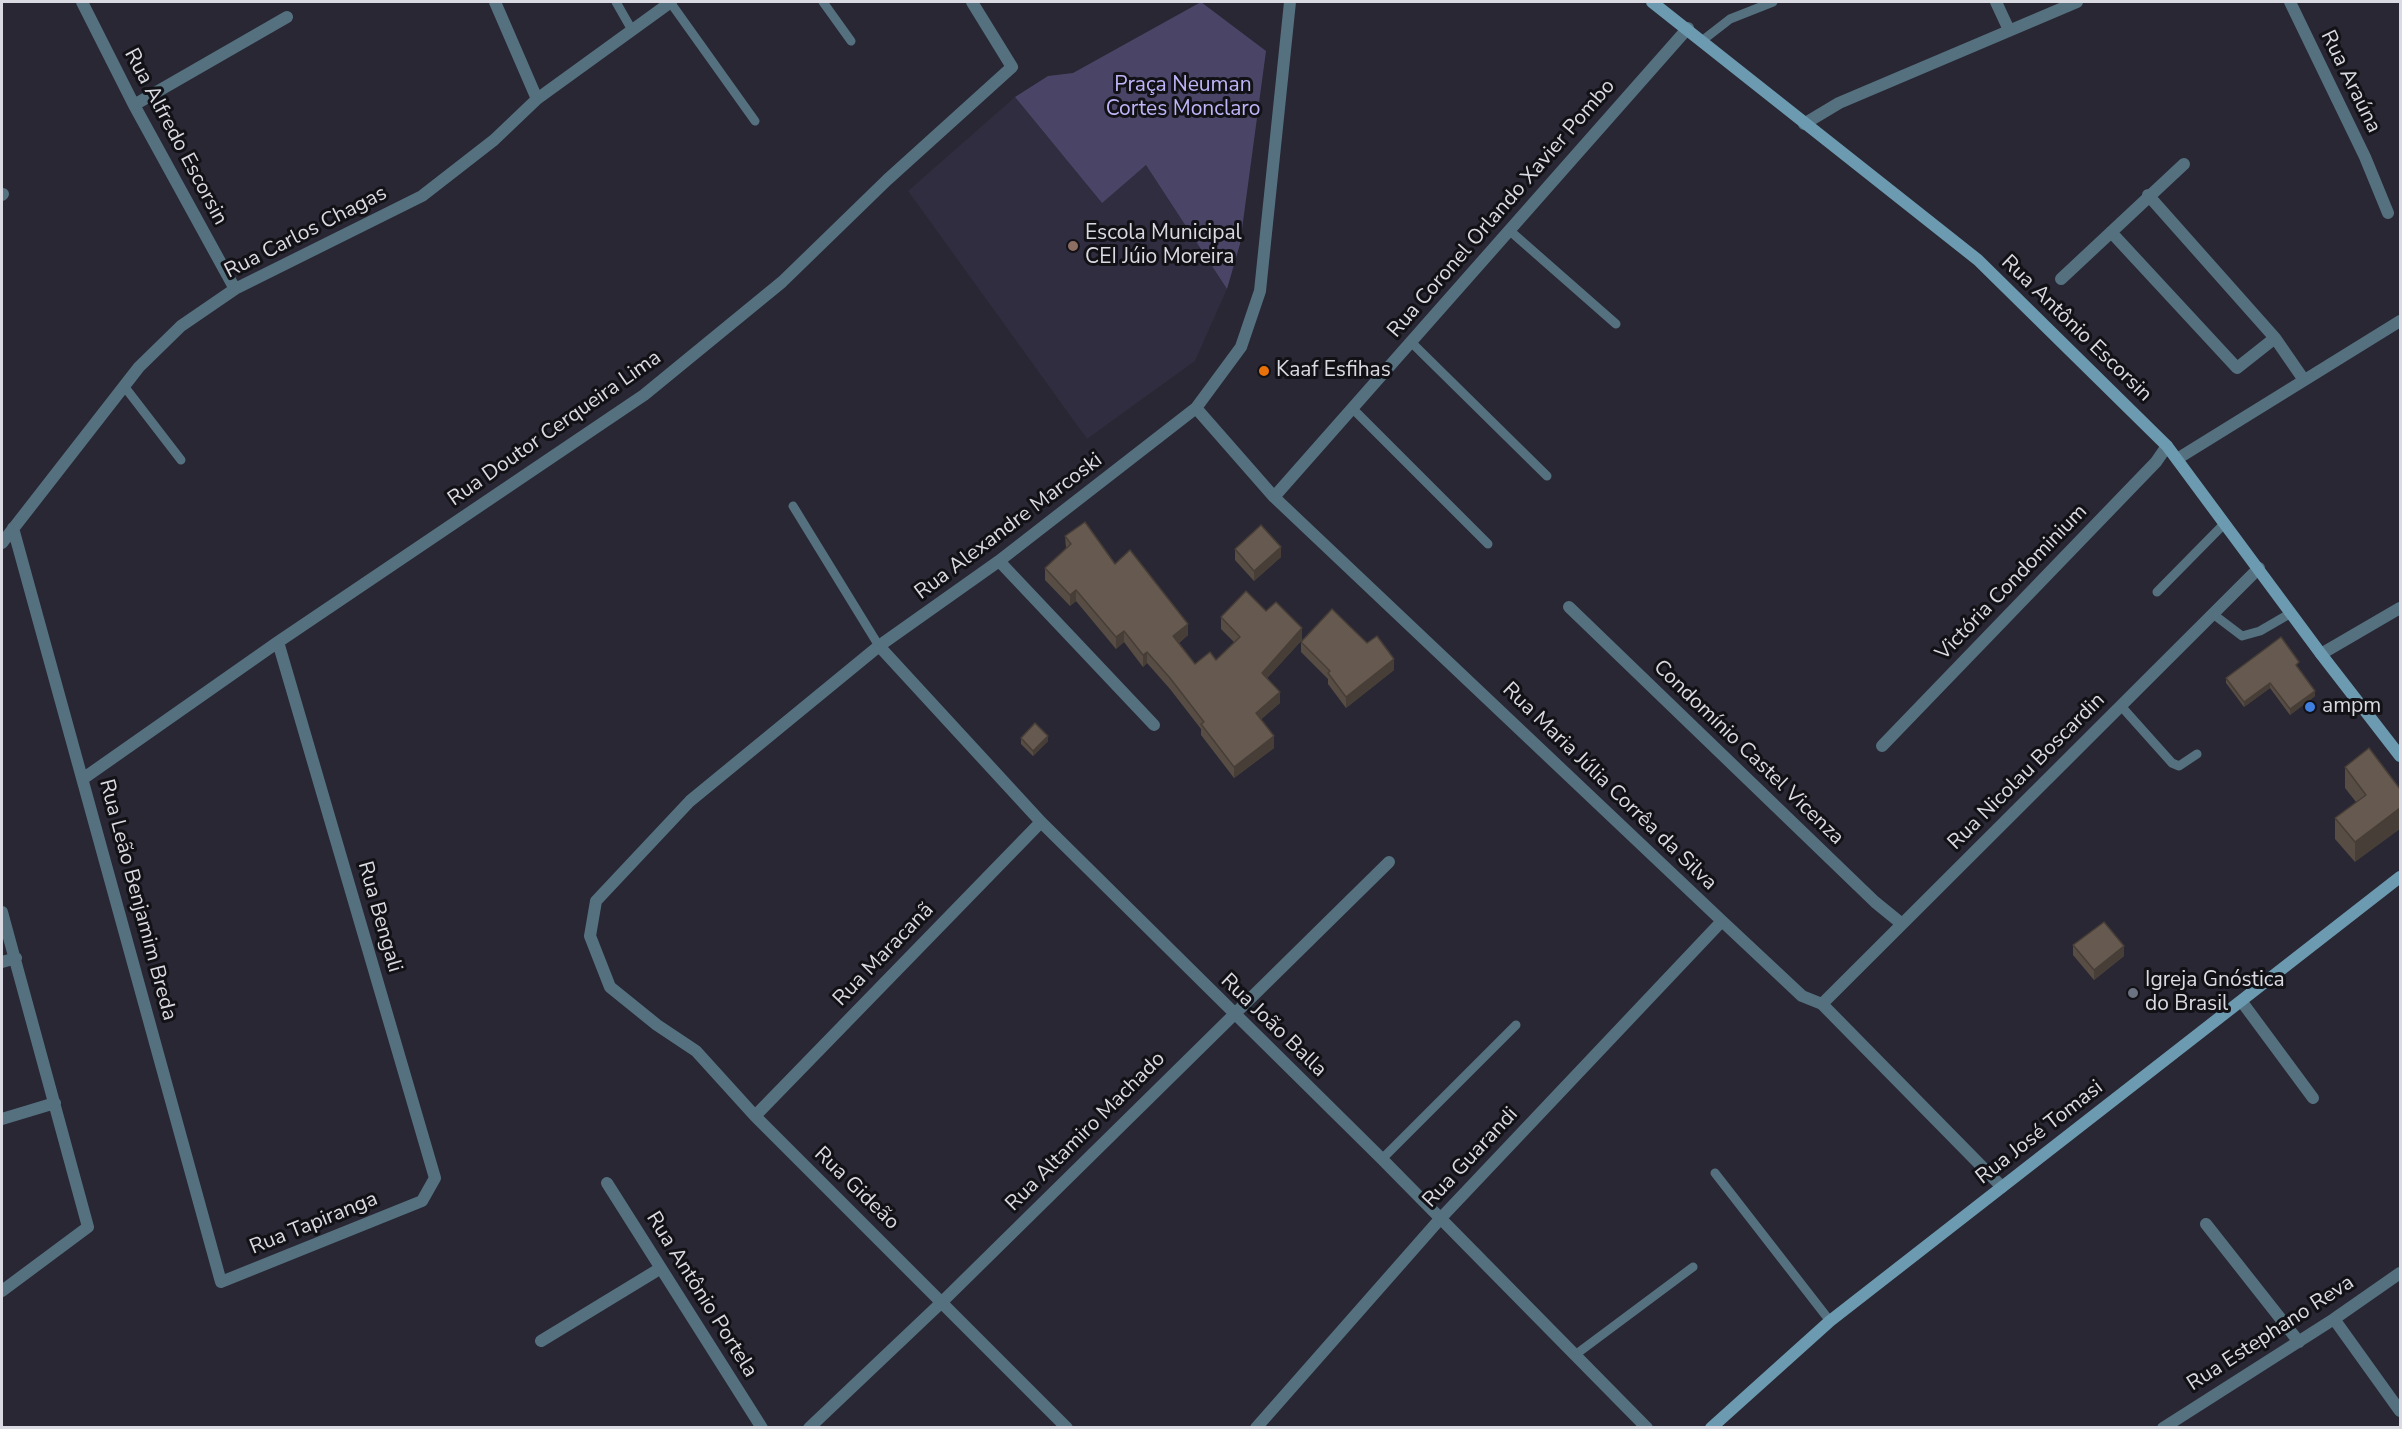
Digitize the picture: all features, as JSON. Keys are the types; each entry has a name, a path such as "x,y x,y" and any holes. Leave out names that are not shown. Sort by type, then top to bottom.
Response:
{"main road":[{"name":"Rua Antônio Escorsin","path":"1652,2 1688,28 1804,124 1978,260 2167,446 2321,654 2400,756"},
{"name":"Rua José Tomasi","path":"1712,1428 1830,1321 2400,877"}],"street":[{"name":"Rua Alfredo Escorsin","path":"82,2 134,105 236,290"},
{"path":"495,2 537,99"},
{"name":"Rua Carlos Chagas","path":"2,542 139,367 181,326 236,290 422,196 494,140 537,99 671,2"},
{"name":"Rua Doutor Cerqueira Lima","path":"84,778 278,642 644,395 782,282 887,180 1012,66 972,2"},
{"name":"Rua Alexandre Marcoski","path":"610,987 590,936 596,901 690,801 879,646 999,561 1196,408 1240,347 1260,291 1290,2"},
{"path":"1996,2 2009,30"},
{"path":"1804,124 1839,103 2078,2"},
{"name":"Rua Araúna","path":"2290,2 2365,157 2388,213"},
{"path":"134,105 288,17"},
{"name":"Rua Coronel Orlando Xavier Pombo","path":"1274,497 1688,28"},
{"path":"2061,279 2148,195 2184,164"},
{"path":"2148,195 2275,338 2304,380"},
{"path":"2110,232 2237,368 2275,338"},
{"path":"2177,459 2400,321"},
{"name":"Rua Maria Júlia Corrêa da Silva","path":"1196,408 1274,497 1802,996 1822,1004 2002,1187"},
{"name":"Victória Condominium","path":"1882,746 2156,462 2167,446"},
{"name":"Rua Leão Benjamim Breda","path":"13,528 84,778 221,1282"},
{"path":"999,561 1154,725"},
{"name":"Rua Nicolau Boscardin","path":"1822,1004 2259,568"},
{"name":"Condomínio Castel Vicenza","path":"1569,607 1875,902 1902,924"},
{"path":"2321,654 2400,608"},
{"name":"Rua Bengali","path":"278,642 435,1178 422,1201"},
{"name":"Rua João Balla","path":"879,646 1041,822 1232,1014 1382,1159 1647,1428"},
{"name":"Rua Maracanã","path":"755,1116 1041,822"},
{"name":"Rua Altamiro Machado","path":"809,1428 943,1301 1232,1014 1389,862"},
{"path":"2,912 88,1227 2,1291"},
{"name":"Rua Guarandi","path":"1256,1428 1440,1219 1722,921"},
{"path":"2,962 16,958"},
{"name":"Rua Gideão","path":"610,987 657,1025 696,1051 755,1116 943,1301 1067,1428"},
{"path":"2242,1002 2313,1098"},
{"path":"2,1119 55,1103"},
{"name":"Rua Antônio Portela","path":"607,1183 762,1428"},
{"name":"Rua Tapiranga","path":"221,1282 422,1201"},
{"path":"2206,1224 2299,1342"},
{"path":"541,1341 661,1268"},
{"name":"Rua Estephano Reva","path":"2163,1428 2299,1342 2400,1273"},
{"path":"2334,1319 2400,1411"}],"lane":[{"path":"616,2 632,30"},
{"path":"671,2 755,121"},
{"path":"823,2 851,41"},
{"path":"1703,40 1730,19 1773,2"},
{"path":"1509,230 1616,324"},
{"path":"1411,342 1547,476"},
{"path":"124,386 181,460"},
{"path":"1353,409 1488,544"},
{"path":"793,506 879,646"},
{"path":"2157,592 2225,524"},
{"path":"2213,614 2242,636 2260,631 2291,613"},
{"path":"2121,706 2172,763 2179,766 2198,754"},
{"path":"1382,1159 1516,1025"},
{"path":"1715,1173 1830,1321"},
{"path":"1575,1355 1693,1267"}],"shaded area":[{"name":"Escola Municipal CEI Júio Moreira","path":"1015,97 1101,202 1146,165 1227,289 1195,361 1087,439 908,191"}],"green space":[{"name":"Praça Neuman Cortes Monclaro","path":"1201,2 1266,51 1240,244 1227,289 1146,165 1102,203 1015,97 1048,76 1073,73"}],"building":[{"path":"1085,522 1115,564 1130,550 1188,624 1173,636 1195,664 1210,652 1216,660 1240,637 1221,617 1246,591 1266,611 1276,602 1302,628 1262,673 1280,692 1256,713 1274,736 1234,767 1201,724 1204,722 1147,652 1143,655 1124,631 1116,637 1076,590 1070,595 1045,568 1071,544 1065,536"},
{"path":"1261,525 1281,547 1254,571 1235,549"},
{"path":"1332,609 1367,643 1377,636 1394,659 1346,697 1328,673 1330,671 1301,642"},
{"path":"2281,637 2299,662 2296,665 2315,691 2290,709 2270,683 2244,702 2226,678"},
{"path":"1035,723 1048,736 1033,751 1021,738"},
{"path":"2369,748 2400,789 2400,808 2355,842 2335,818 2366,795 2345,767"},
{"path":"2104,922 2124,946 2094,970 2073,945"}],"place":[{"name":"Escola Municipal CEI Júio Moreira","path":"1073,246"},
{"name":"Kaaf Esfihas","path":"1264,371"},
{"name":"ampm","path":"2310,707"},
{"name":"Igreja Gnóstica do Brasil","path":"2133,993"}]}
